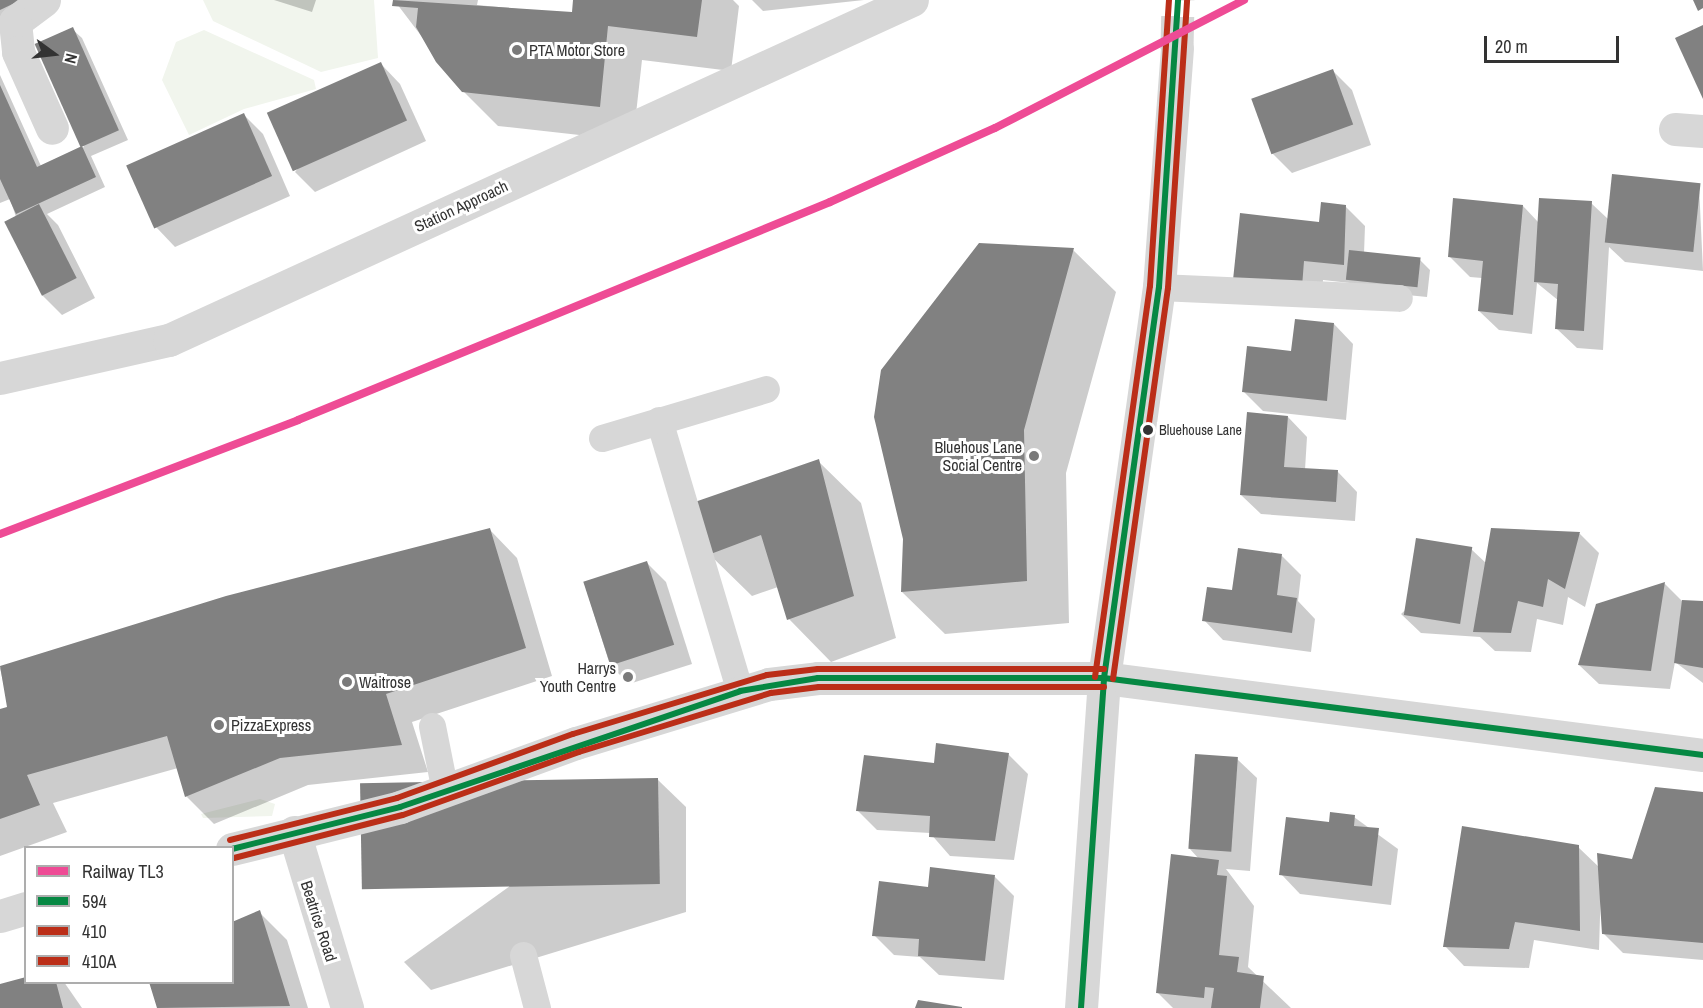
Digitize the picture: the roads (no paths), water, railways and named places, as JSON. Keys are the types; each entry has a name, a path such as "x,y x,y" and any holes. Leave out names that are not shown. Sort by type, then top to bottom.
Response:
{"street":[{"path":"44,0 15,22 18,52 52,128"},
{"name":"Station Approach","path":"0,378 169,340 912,0"},
{"path":"1081,1008 1104,678 1159,287 1177,49"},
{"path":"234,848 445,791 740,691 818,678 1104,678 1703,754"},
{"name":"Beatrice Road","path":"294,832 347,1008"},
{"path":"0,916 24,909"}],"lane":[{"path":"1159,287 1399,298"},
{"path":"602,438 766,389"},
{"path":"659,420 740,691"},
{"path":"432,726 445,791"},
{"path":"523,956 537,1008"}],"tunnel":[{"path":"1177,49 1178,0"}],"rail line":[{"name":"TL3","path":"0,534 298,420 830,202 995,128 1244,0"}],"place":[{"name":"PTA Motor Store","path":"517,50"},
{"name":"Bluehouse Lane","path":"1148,430"},
{"name":"Bluehous Lane Social Centre","path":"1034,456"},
{"name":"Harrys Youth Centre","path":"628,677"},
{"name":"Waitrose","path":"347,682"},
{"name":"PizzaExpress","path":"219,725"}]}
